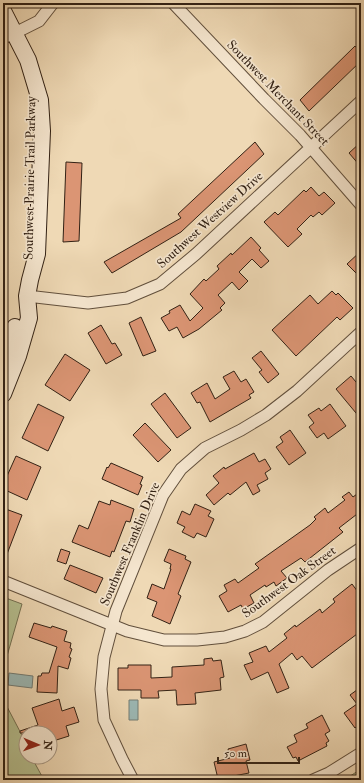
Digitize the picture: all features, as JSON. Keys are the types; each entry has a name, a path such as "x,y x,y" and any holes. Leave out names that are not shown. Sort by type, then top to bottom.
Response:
{"street":[{"path":"9,36 39,21 53,3"},
{"name":"Southwest Merchant Street","path":"174,3 310,147 361,205"},
{"name":"Southwest Prairie Trail Parkway","path":"3,11 9,36 28,60 40,100 42,131 37,254 30,280 28,296 29,318 18,356 3,394"},
{"name":"Southwest Westview Drive","path":"28,296 88,303 127,298 160,284 196,254 361,101"},
{"name":"Southwest Prairie Trail Parkway","path":"3,363 18,318 28,296"},
{"name":"Southwest Franklin Drive","path":"133,780 104,720 101,688 104,657 111,625 116,611 163,494 181,468 205,448 241,430 266,415 297,391 361,332"},
{"name":"Southwest Oak Street","path":"3,581 111,625 145,636 164,640 181,641 225,637 245,631 263,622 328,570 361,548"},
{"path":"313,780 329,773 361,753"}],"green space":[{"path":"3,597 22,604 3,670"},
{"path":"3,699 18,728 18,765 36,765 44,780 3,780"},
{"path":"361,769 361,780 344,780"}],"water":[{"path":"9,673 33,676 32,688 8,685"},
{"path":"129,700 138,700 138,720 129,720"}],"building":[{"path":"355,46 361,53 361,61 309,111 300,100"},
{"path":"255,142 264,154 181,232 112,273 104,262 181,218 178,214"},
{"path":"361,142 361,167 349,153"},
{"path":"66,162 82,163 79,241 63,242"},
{"path":"311,187 319,196 324,192 335,203 322,215 319,212 313,217 311,215 297,229 302,234 288,247 264,222 275,212 278,215 304,190 306,192"},
{"path":"251,237 261,248 259,250 269,261 261,268 252,259 239,272 248,281 239,290 232,282 218,295 225,303 220,308 222,310 199,329 183,338 177,327 169,331 161,318 170,313 169,311 180,305 190,321 203,308 190,294 204,279 206,281 219,269 217,266 231,253 232,255"},
{"path":"361,251 361,269 356,273 347,264"},
{"path":"332,291 336,295 338,293 353,308 340,320 337,317 296,356 272,330 310,295 318,304"},
{"path":"141,317 156,351 143,356 129,323"},
{"path":"101,325 112,344 115,343 122,355 106,364 88,333"},
{"path":"261,351 279,374 268,383 259,372 262,370 252,358"},
{"path":"65,354 90,370 70,401 45,385"},
{"path":"234,371 241,382 246,379 254,392 249,395 251,398 210,422 200,402 197,403 191,393 207,383 215,399 230,389 223,377"},
{"path":"351,376 361,388 361,419 336,389"},
{"path":"165,393 191,428 177,438 151,404"},
{"path":"38,404 64,417 48,451 22,438"},
{"path":"330,404 346,426 328,439 324,433 317,438 309,427 314,423 308,415 319,408 321,411"},
{"path":"145,423 171,450 158,462 133,435"},
{"path":"290,430 306,453 289,465 276,447 283,442 280,437"},
{"path":"254,453 259,462 265,459 271,469 265,473 268,479 257,485 260,491 253,495 246,482 230,495 228,493 214,505 206,495 219,483 213,476 224,467 225,469"},
{"path":"16,456 41,467 27,500 3,489 3,485"},
{"path":"111,463 143,477 138,495 102,479 107,467 108,468"},
{"path":"349,492 353,497 357,494 361,499 361,511 339,528 343,532 305,562 301,558 281,571 287,578 276,586 274,582 266,587 265,585 250,595 254,603 243,609 241,605 228,612 219,596 227,591 224,585 235,579 238,583 259,568 255,564 310,525 316,519 314,517 325,508 328,513 345,500 342,497"},
{"path":"111,500 134,509 130,522 126,521 114,552 112,551 110,557 72,542 79,525 88,529 99,501 110,505"},
{"path":"195,504 211,511 208,516 214,519 206,537 197,533 194,538 182,532 185,527 177,523 182,511 190,515"},
{"path":"3,508 22,515 4,562 3,562"},
{"path":"61,549 70,552 66,564 57,561"},
{"path":"169,549 186,556 185,559 191,562 178,594 181,596 170,624 152,616 157,602 147,598 152,584 164,589 171,569 171,564 164,561"},
{"path":"70,565 103,578 96,593 64,579"},
{"path":"352,584 361,596 361,631 312,668 302,656 297,660 292,653 279,664 289,688 277,693 268,672 251,680 244,665 253,662 249,653 266,646 269,652 287,638 284,634 320,609 322,613 335,602 333,599"},
{"path":"34,623 51,628 52,626 67,631 64,641 71,643 70,648 72,649 69,657 71,658 68,669 58,666 57,693 37,692 38,676 41,676 42,673 49,673 57,647 29,637"},
{"path":"212,658 213,661 221,660 224,677 220,678 221,690 195,693 196,704 177,705 176,690 158,691 159,698 141,698 141,690 118,690 118,668 128,668 128,665 151,665 151,678 172,677 172,667 204,665 204,659"},
{"path":"361,687 361,723 355,728 344,713 357,704 350,695"},
{"path":"59,699 62,711 74,707 79,722 66,726 69,736 58,739 58,725 38,725 32,708"},
{"path":"322,715 330,731 325,734 329,741 326,743 327,746 298,761 296,757 293,758 287,747 297,742 294,735 308,728 306,724"},
{"path":"246,744 250,760 246,761 249,773 218,779 214,762 230,758 228,749"}]}
